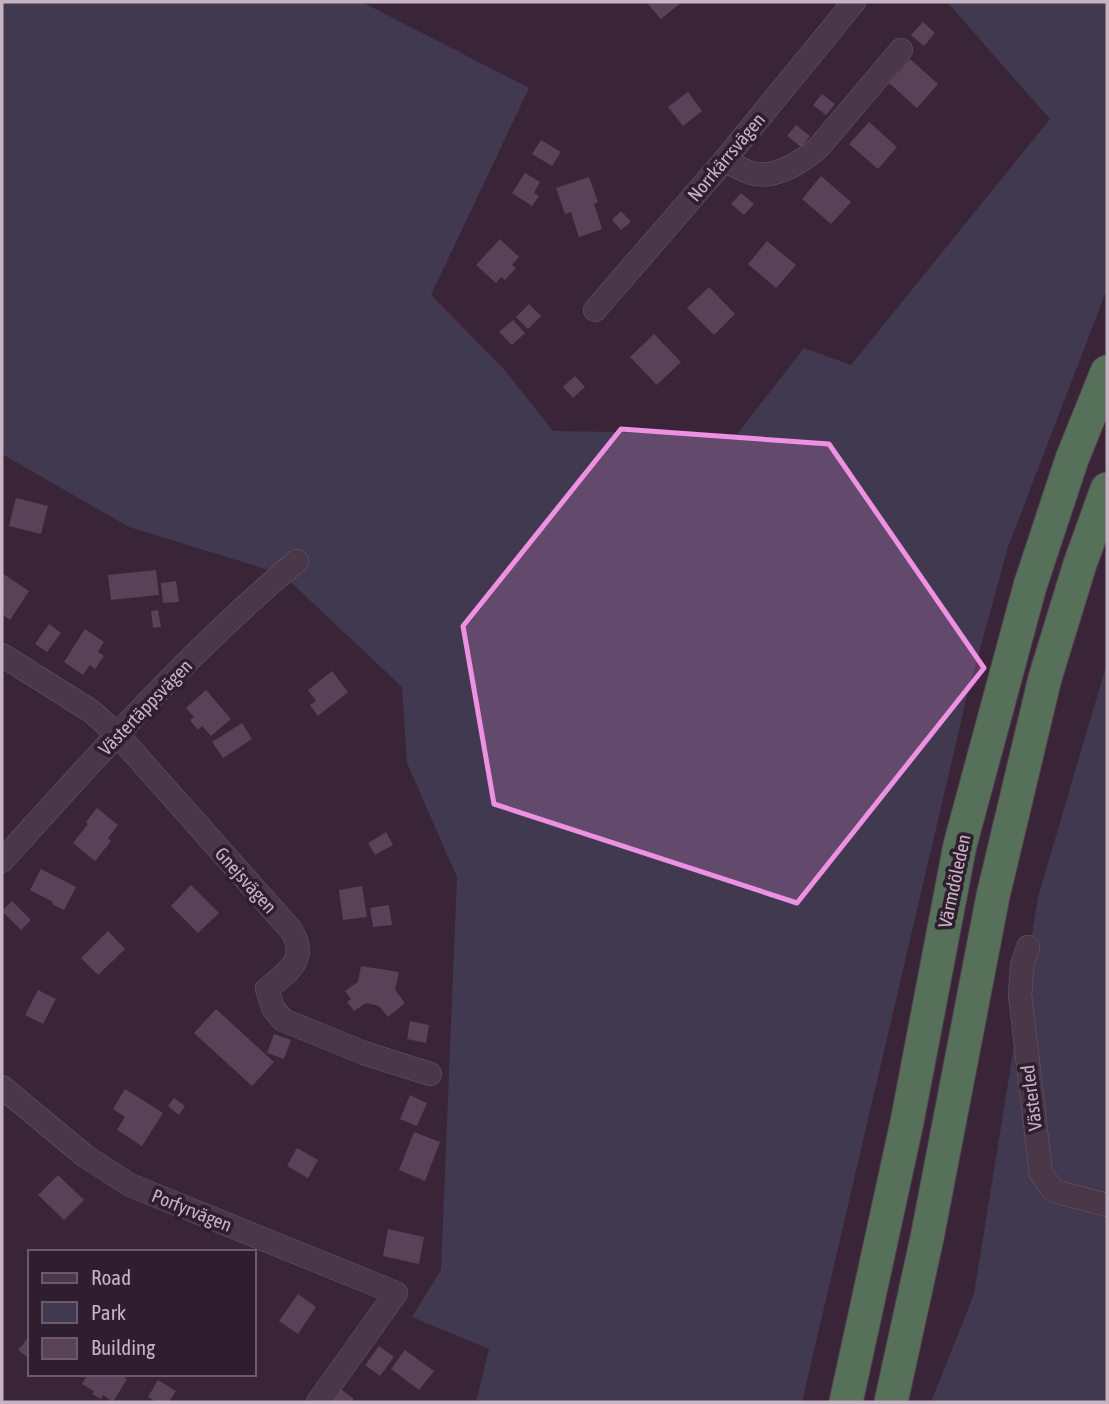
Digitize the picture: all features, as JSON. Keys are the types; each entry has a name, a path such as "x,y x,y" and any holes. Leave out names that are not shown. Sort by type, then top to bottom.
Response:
{"highway":[{"name":"Värmdöleden","path":"846,1402 907,1122 960,845 1030,586 1072,459 1107,372"},
{"path":"891,1402 927,1238 992,896 1045,678 1080,564 1107,489"}],"street":[{"name":"Norrkärrsvägen","path":"595,310 724,161 854,2"},
{"path":"724,161 753,174 770,172 803,161 819,147 901,50"},
{"name":"Västertäppsvägen","path":"2,861 117,734 265,588 297,561"},
{"name":"Gnejsvägen","path":"2,655 80,704 117,734 295,938 298,946 296,960 288,972 267,989 272,1008 283,1020 364,1053 430,1074"},
{"name":"Västerled","path":"1028,947 1022,965 1020,995 1041,1174 1054,1191 1107,1205"},
{"name":"Porfyrvägen","path":"2,1087 85,1156 130,1185 396,1293 318,1402"}],"highlighted area":[{"path":"621,429 829,444 984,668 797,903 494,804 463,626"}],"green space":[{"path":"2,2 362,2 529,88 431,295 503,368 553,431 737,434 804,348 851,365 1050,119 947,2 1107,2 1107,289 1008,547 967,696 802,1402 476,1402 489,1349 412,1317 441,1270 457,877 407,763 402,687 282,574 129,527 2,454"},
{"path":"1107,663 1107,1402 931,1402 974,1294 1038,897"}],"building":[{"path":"646,2 682,2 661,19"},
{"path":"923,22 935,33 924,46 911,35"},
{"path":"910,59 938,84 917,108 889,83"},
{"path":"688,92 702,111 683,126 668,107"},
{"path":"822,94 835,104 826,115 813,105"},
{"path":"869,122 897,147 878,169 849,144"},
{"path":"796,125 810,136 801,147 787,136"},
{"path":"541,140 561,152 552,166 532,154"},
{"path":"525,173 540,182 534,193 539,196 532,206 512,193"},
{"path":"821,176 851,202 831,224 802,199"},
{"path":"589,177 598,202 594,204 602,229 579,237 571,212 565,214 556,188"},
{"path":"741,193 754,204 744,215 731,204"},
{"path":"621,211 631,222 621,230 612,220"},
{"path":"500,239 519,257 512,265 516,268 505,280 501,277 496,283 476,265"},
{"path":"767,241 796,265 776,288 748,264"},
{"path":"709,287 735,314 714,335 687,308"},
{"path":"529,304 541,316 528,329 516,317"},
{"path":"513,320 525,333 512,345 499,332"},
{"path":"654,334 681,362 657,385 630,357"},
{"path":"575,376 585,387 573,398 563,387"},
{"path":"16,498 48,506 41,534 9,526"},
{"path":"156,570 159,595 111,600 108,575"},
{"path":"2,573 29,591 10,620 2,614"},
{"path":"176,581 179,602 163,603 161,583"},
{"path":"158,610 161,627 153,628 151,611"},
{"path":"49,624 61,633 47,652 35,644"},
{"path":"85,629 104,642 98,652 104,656 95,669 90,665 83,675 64,662"},
{"path":"332,671 348,692 318,716 310,705 316,701 308,690"},
{"path":"206,690 231,719 211,736 202,726 198,730 190,720 194,717 186,708"},
{"path":"242,723 252,739 223,758 212,742"},
{"path":"97,808 118,825 108,838 111,841 95,861 73,843"},
{"path":"386,832 393,845 375,855 368,843"},
{"path":"41,869 76,887 64,910 30,890"},
{"path":"191,885 219,913 198,933 171,906"},
{"path":"362,886 367,917 343,920 339,890"},
{"path":"12,901 31,920 21,930 2,911"},
{"path":"389,905 392,925 373,927 370,908"},
{"path":"108,931 125,949 98,975 81,958"},
{"path":"361,966 399,972 395,990 405,1003 388,1017 379,1006 366,1003 354,1011 347,1002 351,999 345,991 358,982"},
{"path":"38,990 56,999 43,1024 25,1015"},
{"path":"216,1009 274,1062 252,1086 194,1033"},
{"path":"410,1021 429,1025 426,1043 407,1039"},
{"path":"274,1034 291,1040 284,1059 267,1053"},
{"path":"125,1089 163,1113 142,1146 117,1130 125,1117 113,1109"},
{"path":"410,1095 427,1103 417,1126 400,1119"},
{"path":"174,1098 185,1106 179,1115 168,1106"},
{"path":"414,1132 440,1142 425,1181 399,1170"},
{"path":"297,1148 318,1160 308,1178 287,1166"},
{"path":"58,1175 84,1200 64,1220 38,1195"},
{"path":"388,1229 424,1237 419,1264 383,1256"},
{"path":"298,1294 316,1307 298,1334 279,1321"},
{"path":"28,1338 28,1358 18,1350"},
{"path":"379,1346 394,1357 380,1376 365,1365"},
{"path":"405,1350 434,1371 419,1390 391,1369"},
{"path":"87,1376 122,1376 127,1379 113,1402 103,1395 101,1399 92,1394 94,1391 82,1384"},
{"path":"158,1380 176,1391 169,1402 157,1402 148,1397"},
{"path":"339,1388 354,1399 351,1402 329,1402"}]}
